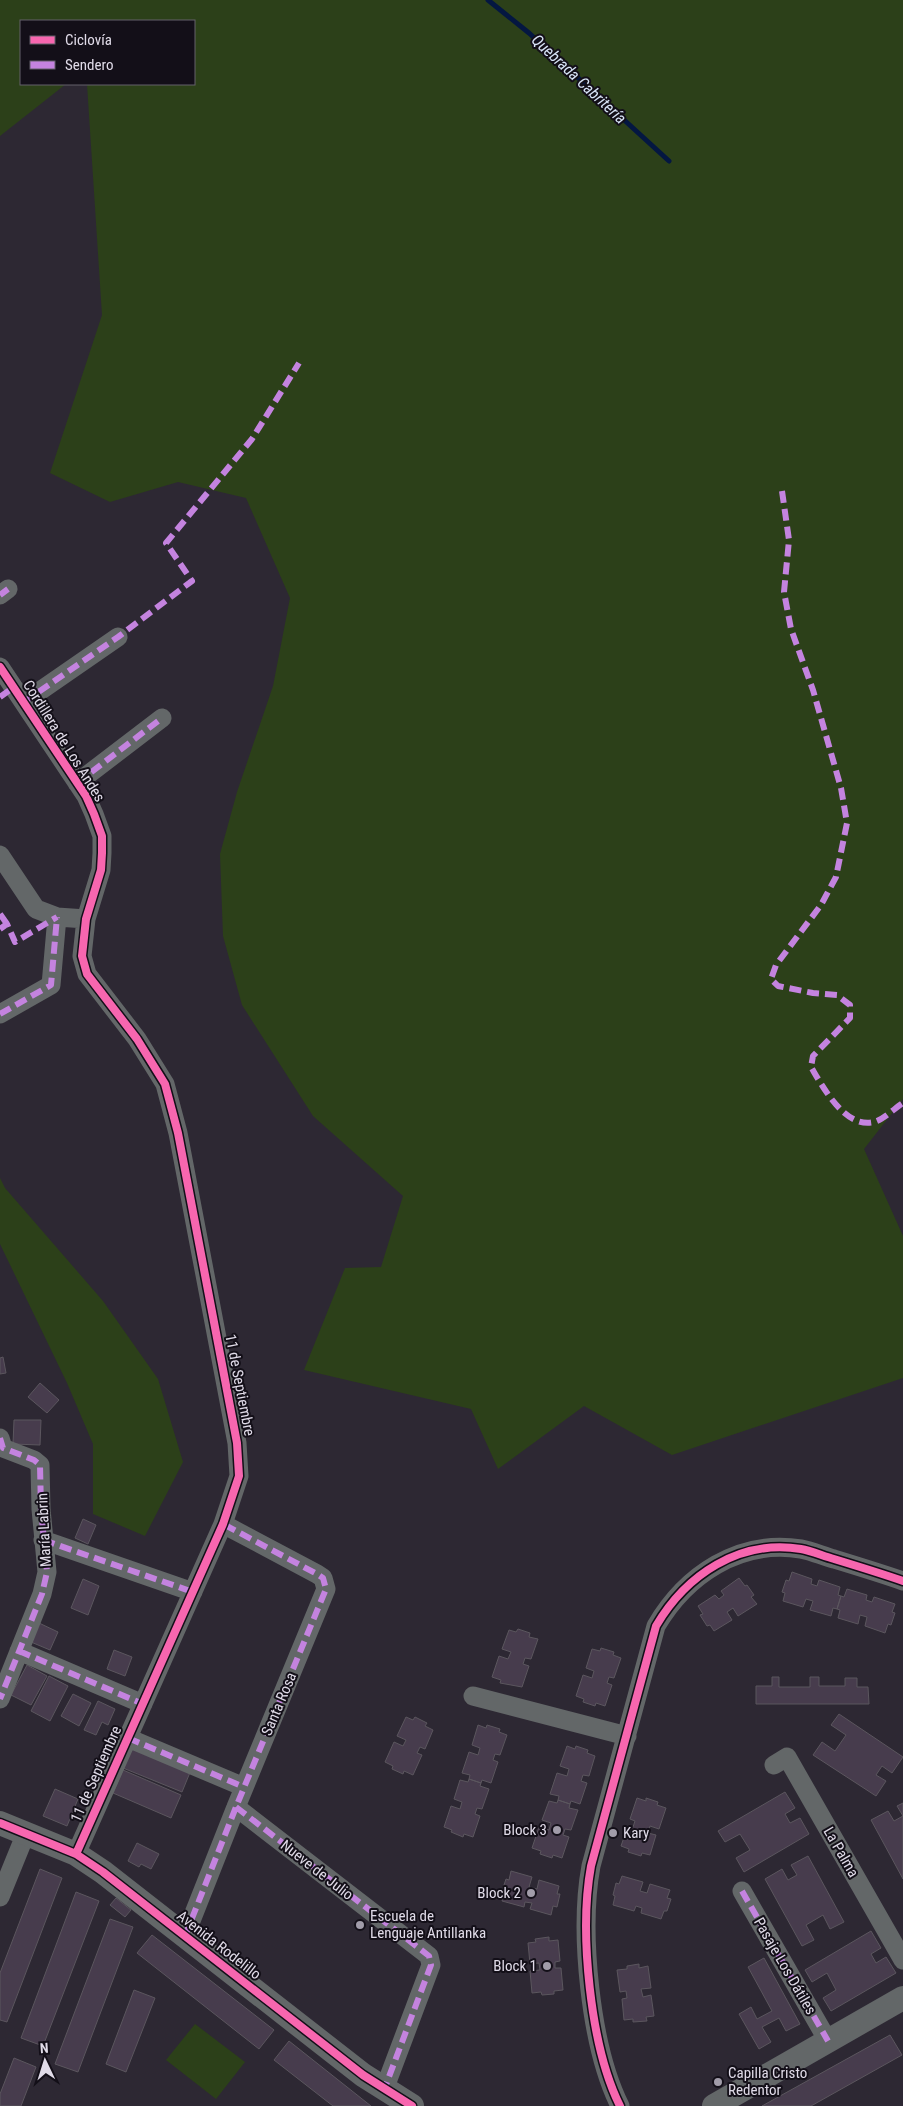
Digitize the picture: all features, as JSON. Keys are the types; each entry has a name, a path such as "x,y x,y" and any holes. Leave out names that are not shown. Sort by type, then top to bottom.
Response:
{"street":[{"path":"12,695 118,637"},
{"name":"Cordillera de Los Andes","path":"0,667 12,695 86,796 102,836 100,870 86,919"},
{"path":"77,783 162,718"},
{"path":"0,855 36,909 57,917 86,919"},
{"path":"0,1014 51,985 57,917"},
{"name":"11 de Septiembre","path":"76,1854 223,1524 239,1476 237,1443 178,1133 165,1084 137,1038 87,974 82,956 86,919"},
{"name":"María Labrin","path":"0,1438 3,1448 34,1460 40,1465 47,1572 42,1594 0,1699"},
{"name":"Santa Rosa","path":"185,1936 244,1786 326,1589 323,1578 317,1574 223,1524"},
{"path":"44,1540 193,1592"},
{"path":"620,2106 603,2058 599,2038 587,1952 585,1904 591,1866 656,1626 677,1595 690,1582 713,1566 737,1555 752,1551 786,1548 802,1549 903,1581"},
{"path":"19,1651 143,1704"},
{"path":"473,1696 627,1736"},
{"path":"128,1738 244,1786"},
{"name":"La Palma","path":"774,1765 787,1757 903,1960"},
{"name":"Nueve de Julio","path":"236,1807 429,1956 431,1965 384,2090"},
{"name":"Avenida Rodelillo","path":"0,1823 76,1854 103,1872 384,2090 412,2106"},
{"path":"0,1897 26,1834"},
{"name":"Pasaje Los Dátiles","path":"742,1891 828,2041"},
{"path":"714,2106 903,1998"}],"green space":[{"path":"0,0 903,0 903,1099 864,1149 903,1236 903,1378 672,1455 584,1406 498,1469 471,1409 304,1370 345,1268 381,1267 403,1196 313,1116 242,1005 223,936 220,854 237,792 273,686 290,598 246,498 178,482 110,502 50,473 102,315 87,85 195,85 195,20 20,20 20,85 65,85 0,136"},
{"path":"0,1178 5,1188 103,1301 158,1379 183,1462 145,1536 93,1514 93,1444 67,1383 0,1244"},
{"path":"195,2024 245,2062 216,2099 166,2060"}],"building":[{"path":"3,1357 6,1373 0,1374 0,1358"},
{"path":"40,1383 59,1400 47,1413 28,1397"},
{"path":"14,1420 41,1420 40,1445 13,1444"},
{"path":"83,1519 96,1525 88,1544 75,1538"},
{"path":"792,1572 812,1579 811,1584 817,1586 819,1580 840,1587 838,1595 841,1596 837,1609 833,1608 831,1616 810,1610 813,1601 806,1599 803,1607 783,1601 785,1593 782,1592 786,1580 789,1581"},
{"path":"739,1578 754,1595 751,1597 757,1604 738,1616 733,1608 727,1612 732,1620 714,1631 710,1625 707,1626 700,1615 703,1614 698,1606 715,1595 719,1599 724,1595 721,1591"},
{"path":"83,1579 99,1586 88,1615 71,1608"},
{"path":"847,1589 867,1595 866,1600 872,1602 874,1597 895,1604 892,1612 895,1613 891,1625 888,1624 885,1633 865,1626 867,1617 860,1615 858,1624 838,1618 840,1610 837,1609 841,1596 844,1597"},
{"path":"39,1623 58,1632 50,1650 31,1642"},
{"path":"518,1629 530,1633 529,1637 538,1639 531,1659 525,1658 523,1664 529,1666 522,1687 500,1683 501,1680 492,1677 499,1656 508,1659 511,1652 502,1649 509,1630 516,1632"},
{"path":"601,1648 614,1652 613,1655 621,1658 614,1678 609,1677 607,1683 612,1685 605,1706 596,1703 595,1706 583,1702 584,1699 576,1696 583,1675 592,1678 594,1671 586,1668 592,1649 600,1651"},
{"path":"114,1650 132,1657 125,1676 107,1669"},
{"path":"27,1665 47,1676 31,1705 11,1695"},
{"path":"49,1676 68,1686 50,1721 31,1711"},
{"path":"772,1677 779,1677 779,1687 810,1687 810,1677 819,1677 819,1686 845,1686 845,1678 857,1678 857,1687 868,1687 869,1704 756,1704 756,1686 772,1686"},
{"path":"73,1694 91,1703 79,1726 61,1716"},
{"path":"98,1701 115,1709 108,1725 102,1722 96,1735 84,1730"},
{"path":"839,1714 903,1757 892,1773 882,1766 876,1775 886,1781 876,1796 813,1755 822,1742 835,1751 846,1735 831,1725"},
{"path":"406,1717 413,1720 415,1717 427,1723 425,1726 433,1730 425,1749 420,1747 417,1753 422,1755 413,1775 404,1771 403,1774 392,1769 393,1766 385,1762 394,1742 403,1746 406,1740 397,1736"},
{"path":"478,1725 486,1728 487,1725 500,1729 499,1732 507,1735 500,1755 495,1754 493,1760 498,1762 491,1783 482,1780 481,1783 469,1779 470,1775 462,1773 469,1752 478,1755 480,1748 472,1745"},
{"path":"133,1745 191,1770 182,1792 123,1768"},
{"path":"567,1746 575,1749 576,1746 588,1750 587,1753 595,1756 589,1776 583,1775 581,1781 587,1783 580,1804 571,1801 570,1804 558,1800 559,1796 550,1794 557,1773 567,1776 569,1769 560,1766"},
{"path":"123,1770 181,1795 171,1818 113,1793"},
{"path":"469,1779 481,1783 480,1786 489,1789 482,1809 477,1808 475,1814 480,1816 473,1837 464,1834 463,1837 444,1827 451,1806 460,1809 462,1802 454,1799 460,1780 468,1782"},
{"path":"55,1789 78,1799 67,1826 43,1816"},
{"path":"785,1792 795,1808 785,1814 790,1823 800,1818 809,1834 744,1872 736,1858 750,1850 740,1834 725,1842 718,1831"},
{"path":"637,1798 646,1801 646,1798 658,1802 657,1805 666,1808 659,1829 650,1826 648,1833 656,1835 650,1855 642,1853 641,1856 628,1852 629,1849 621,1846 628,1826 633,1827 635,1821 630,1819"},
{"name":"Block 3","path":"558,1800 570,1804 569,1808 578,1810 571,1830 565,1829 563,1835 569,1837 562,1858 553,1855 552,1858 540,1854 541,1851 532,1848 539,1827 549,1830 551,1823 542,1820 549,1801 557,1803"},
{"path":"903,1803 903,1816 897,1806"},
{"path":"888,1811 894,1821 903,1816 903,1879 871,1820"},
{"path":"137,1843 159,1854 151,1869 141,1864 139,1867 128,1861"},
{"path":"808,1856 844,1922 830,1929 823,1915 806,1925 814,1940 802,1946 765,1879 782,1869 788,1880 797,1875 791,1865"},
{"path":"40,1869 62,1878 7,2022 0,2020 0,1973"},
{"name":"Block 2","path":"511,1871 532,1877 529,1887 537,1889 539,1880 559,1886 557,1894 560,1894 557,1907 553,1906 551,1915 530,1909 532,1903 525,1902 524,1907 502,1901 505,1892 502,1891 506,1879 509,1880"},
{"path":"622,1876 643,1882 640,1891 647,1893 650,1884 670,1890 667,1898 671,1899 667,1911 664,1911 661,1919 641,1913 642,1908 636,1906 634,1911 613,1905 616,1883 619,1884"},
{"path":"76,1892 99,1901 43,2046 21,2038"},
{"path":"116,1898 131,1910 125,1917 110,1905"},
{"path":"110,1919 133,1927 78,2072 55,2064"},
{"path":"871,1931 881,1948 871,1954 876,1963 886,1957 896,1973 831,2011 823,1998 836,1990 827,1973 812,1982 805,1970"},
{"path":"152,1935 274,2030 259,2049 137,1953"},
{"name":"Block 1","path":"549,1937 549,1941 558,1940 560,1961 555,1962 555,1968 561,1968 563,1990 554,1991 554,1994 542,1995 541,1992 532,1993 530,1971 540,1970 539,1963 530,1964 528,1943 536,1942 535,1939"},
{"path":"764,1958 800,2024 786,2031 779,2018 762,2027 771,2042 759,2049 739,2014 751,2007 757,2019 772,2011 748,1967"},
{"path":"639,1964 639,1968 648,1966 651,1988 641,1989 643,1997 651,1995 654,2016 646,2017 647,2021 633,2022 633,2019 624,2020 622,1999 627,1998 626,1991 620,1992 617,1970 627,1969 627,1966"},
{"path":"134,1990 155,1998 126,2072 106,2064"},
{"path":"890,2035 902,2055 811,2106 762,2106"},
{"path":"289,2041 371,2106 333,2106 274,2060"},
{"path":"14,2058 36,2067 21,2106 0,2106 0,2094"}],"waterway":[{"name":"Quebrada Cabritería","path":"488,0 529,33 669,161"}],"marked path":[{"path":"24,702 118,637 192,581 166,543 252,439 299,363"},
{"path":"782,491 789,540 784,592 791,629 813,690 841,788 847,823 836,877 821,905 776,965 771,979 778,986 813,993 837,995 850,1005 850,1018 813,1056 811,1067 836,1105 844,1113 863,1122 874,1122 903,1103"},
{"path":"0,595 8,589"},
{"path":"0,697 14,687"},
{"path":"77,783 162,718"},
{"path":"0,914 7,924"},
{"path":"0,929 7,924 15,942 57,917"},
{"path":"0,1014 51,985 57,917"},
{"path":"0,1438 3,1448 34,1460 40,1465 41,1509 47,1572 42,1594 0,1699"},
{"path":"185,1936 326,1589 323,1578 317,1574 223,1524"},
{"path":"43,1540 193,1592"},
{"path":"19,1651 143,1704"},
{"path":"128,1738 244,1787"},
{"path":"236,1807 429,1956 431,1965 384,2090"},
{"path":"742,1891 828,2041"}],"cycle path":[{"path":"0,667 86,796 102,836 101,870 86,919 82,956 87,974 137,1039 165,1084 178,1133 237,1443 239,1476 223,1524 76,1854"},
{"path":"620,2106 601,2052 594,2021 587,1955 586,1922 588,1893 591,1866 656,1626 668,1608 699,1577 716,1565 756,1550 778,1547 801,1549 903,1581"},
{"path":"0,1823 76,1854 103,1872 363,2075 412,2106"}],"place":[{"name":"Block 3","path":"557,1830"},
{"name":"Kary","path":"613,1833"},
{"name":"Block 2","path":"531,1893"},
{"name":"Escuela de Lenguaje Antillanka","path":"360,1925"},
{"name":"Block 1","path":"547,1966"},
{"name":"Capilla Cristo Redentor","path":"718,2082"}]}
